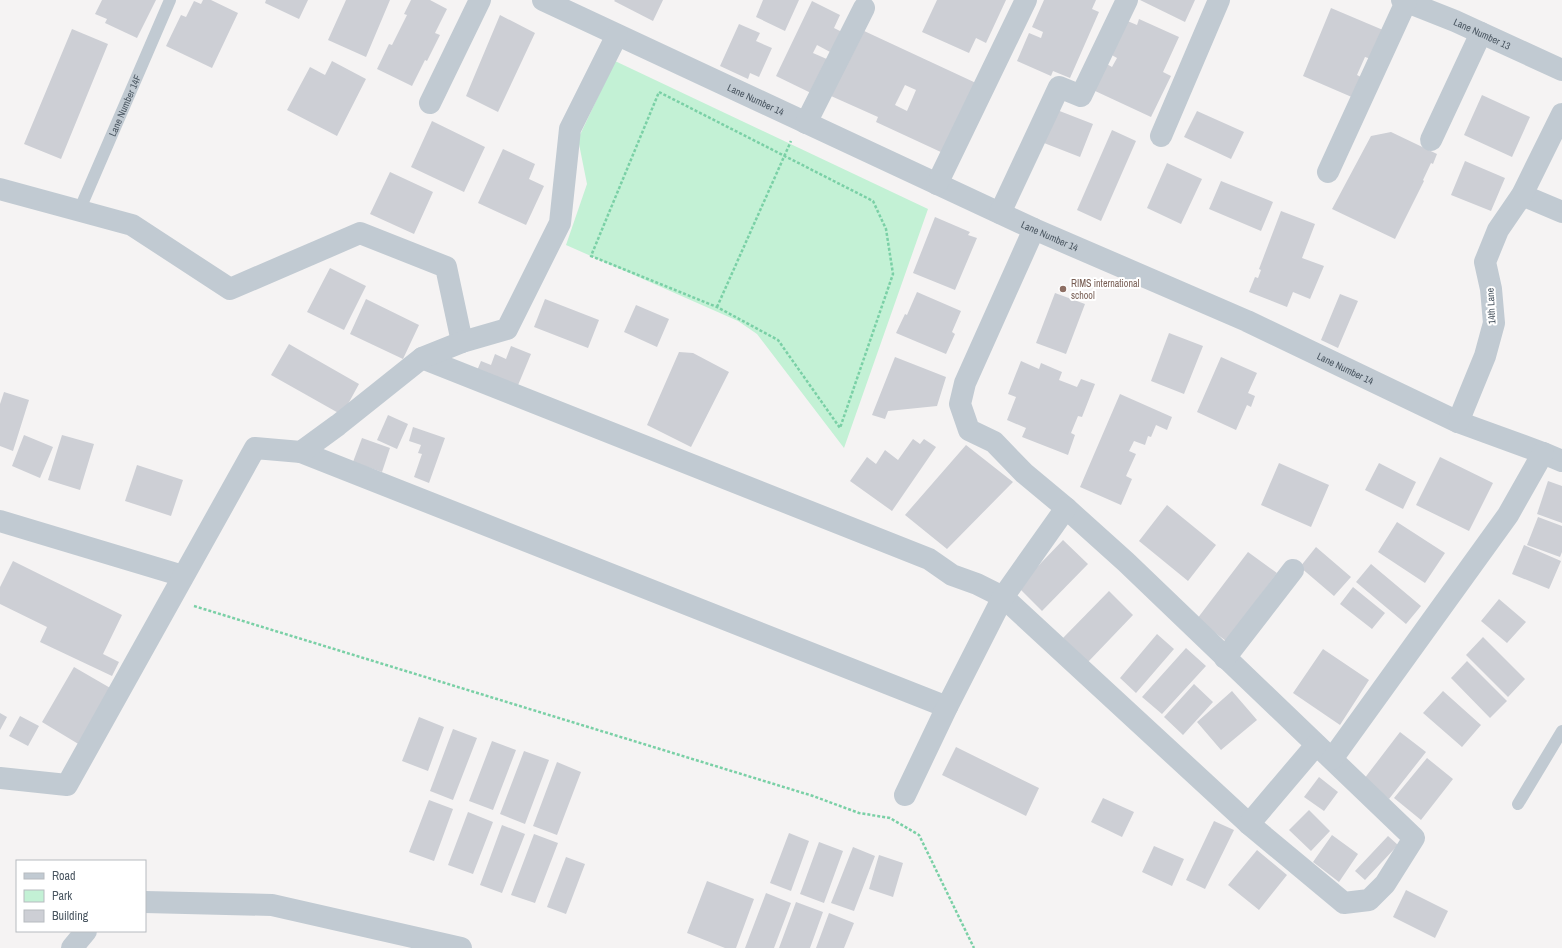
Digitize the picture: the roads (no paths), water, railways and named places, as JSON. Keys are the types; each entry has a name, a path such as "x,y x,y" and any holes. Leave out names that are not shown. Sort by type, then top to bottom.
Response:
{"street":[{"path":"430,103 480,0"},
{"name":"Lane Number 14","path":"542,0 1034,229 1246,321 1458,422 1553,457"},
{"path":"937,184 1026,0"},
{"path":"1000,213 1059,87 1081,96 1127,0"},
{"path":"1161,136 1219,0"},
{"path":"1448,0 1456,22"},
{"path":"1328,172 1404,1"},
{"name":"Lane Number 13","path":"1404,1 1456,22 1562,70"},
{"path":"803,121 864,8"},
{"path":"1431,140 1480,33"},
{"path":"301,452 338,425 422,358 462,342 507,329 560,223 570,129 617,36"},
{"path":"1562,114 1522,195 1562,212"},
{"path":"0,189 132,225 230,288 360,233 446,266 462,342"},
{"name":"14th Lane","path":"1458,422 1485,356 1494,323 1491,289 1485,262 1498,230 1522,195"},
{"path":"422,358 929,559 952,575 977,584 1003,597 1249,824 1344,903 1369,900 1385,884 1414,838 1126,562 1066,508 1024,473 994,442 969,430 960,404 966,383 1034,229"},
{"path":"0,778 67,785 255,448 301,452 947,708"},
{"path":"1249,824 1324,752 1553,457"},
{"path":"905,796 1003,597 1066,508"},
{"path":"0,521 183,576"},
{"path":"1226,658 1293,570"},
{"path":"146,902 272,905 461,948"},
{"path":"72,948 85,932"}],"lane":[{"name":"Lane Number 14F","path":"80,211 170,0"},
{"path":"1518,804 1562,731"}],"place":[{"name":"RIMS international school","path":"1063,289"}]}
